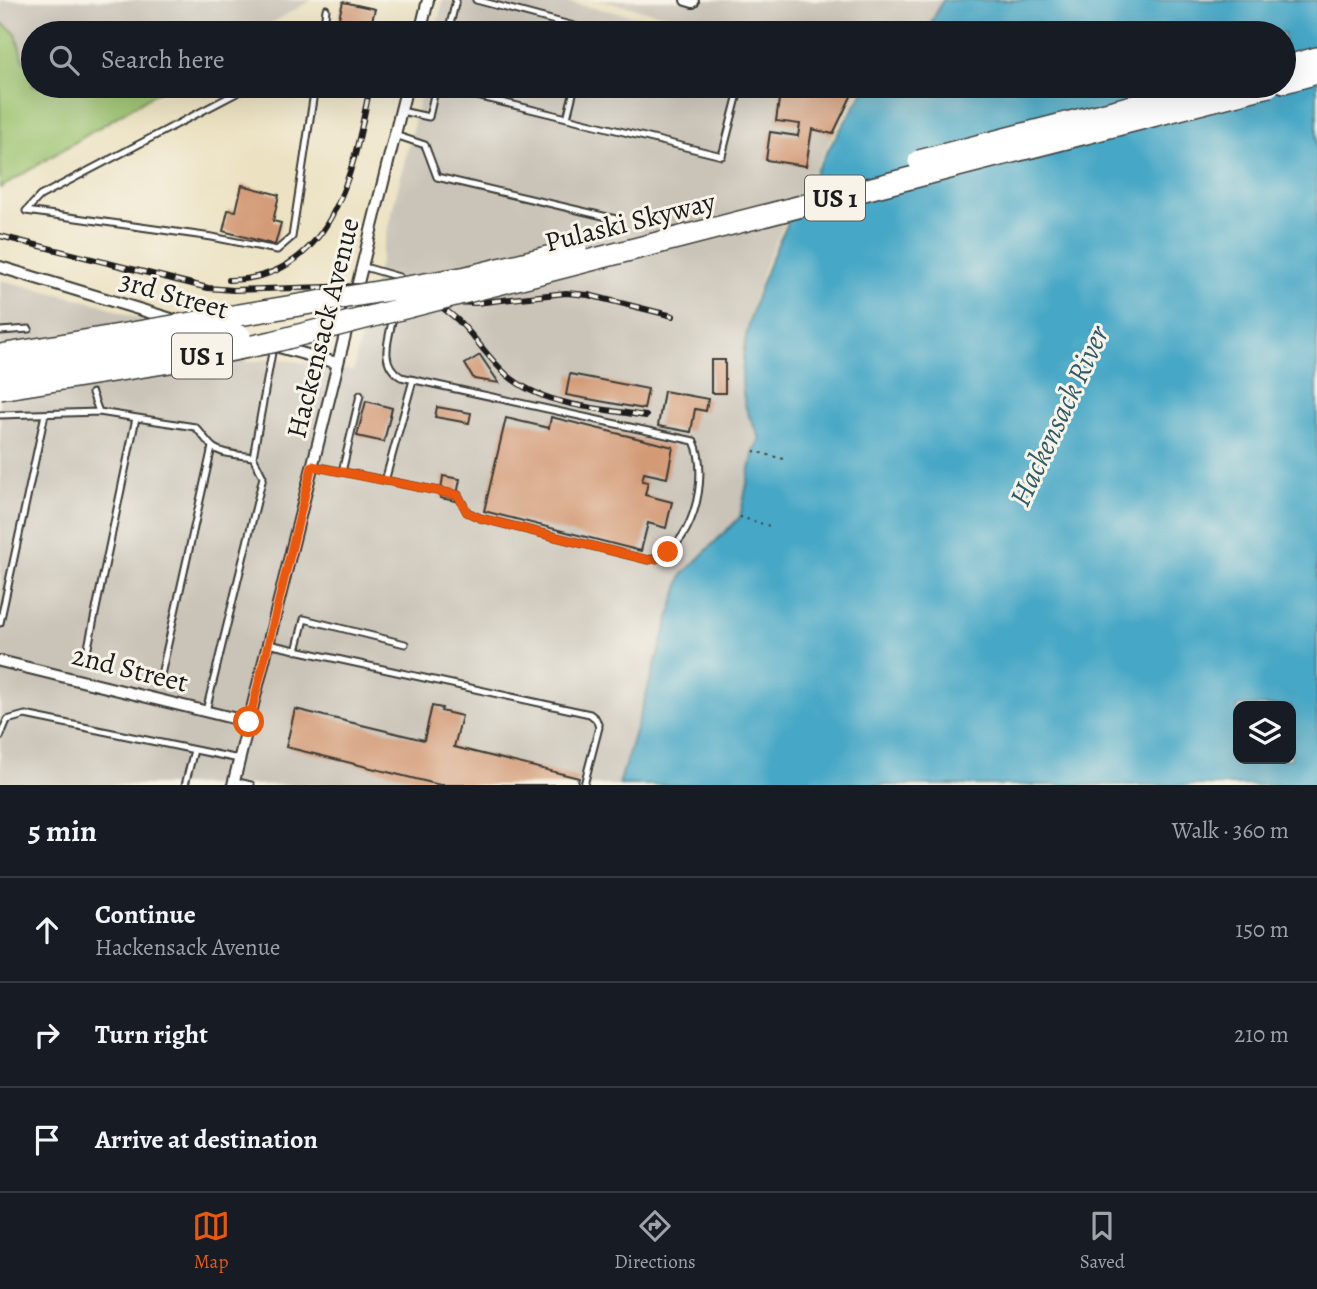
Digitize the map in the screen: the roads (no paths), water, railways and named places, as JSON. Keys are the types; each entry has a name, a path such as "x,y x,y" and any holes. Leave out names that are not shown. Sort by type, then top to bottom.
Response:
{"highway":[{"path":"1296,64 1317,58"},
{"path":"1296,79 1317,73"},
{"name":"Pulaski Skyway","path":"0,355 467,277 1164,98"},
{"name":"Pulaski Skyway","path":"0,389 222,352 397,302 1221,98"},
{"path":"176,344 305,315 375,293"},
{"path":"0,372 270,332 397,302"}],"street":[{"path":"423,21 428,0"},
{"name":"Hackensack Avenue","path":"234,783 404,98"},
{"name":"3rd Street","path":"0,267 181,322 337,363"},
{"name":"2nd Street","path":"0,661 249,722"}],"lane":[{"path":"452,21 456,0"},
{"path":"476,0 555,21"},
{"path":"324,21 326,9"},
{"path":"227,98 40,196 26,211 212,237 277,250 292,237 313,98"},
{"path":"401,111 429,117 433,98"},
{"path":"485,98 722,156 737,98"},
{"path":"566,118 572,98"},
{"path":"394,135 425,145 437,177 617,219"},
{"path":"312,466 458,495 467,512 480,518 648,560 657,559 668,552 688,530 699,483 699,452 694,441 401,377 392,372 386,355 397,302 399,277 361,266"},
{"path":"0,331 29,329"},
{"path":"206,711 263,477 253,457 273,346"},
{"path":"385,481 413,380"},
{"path":"92,393 99,412"},
{"path":"342,472 360,395"},
{"path":"0,415 99,412 195,427 212,447 253,457"},
{"path":"0,623 46,414"},
{"path":"86,657 136,418"},
{"path":"162,675 212,447"},
{"path":"296,651 304,619 405,644"},
{"path":"268,644 590,713 599,726 584,785"},
{"path":"0,737 7,720 25,715 239,759"},
{"path":"185,785 194,750"},
{"path":"234,783 251,785"}],"water":[{"name":"Hackensack River","path":"943,0 1317,0 1317,785 619,785 682,575 740,517 754,451 760,438 745,404 742,367 748,326 780,239 860,98 1296,98 1296,21 932,21"}],"railway":[{"path":"229,280 265,275 293,261 316,240 333,213 346,183 367,98"},
{"path":"0,236 208,288 233,290 360,286 452,302 476,303 566,293 588,295 673,316"},
{"path":"430,301 453,316 497,366 522,386 573,405 646,416"}]}
